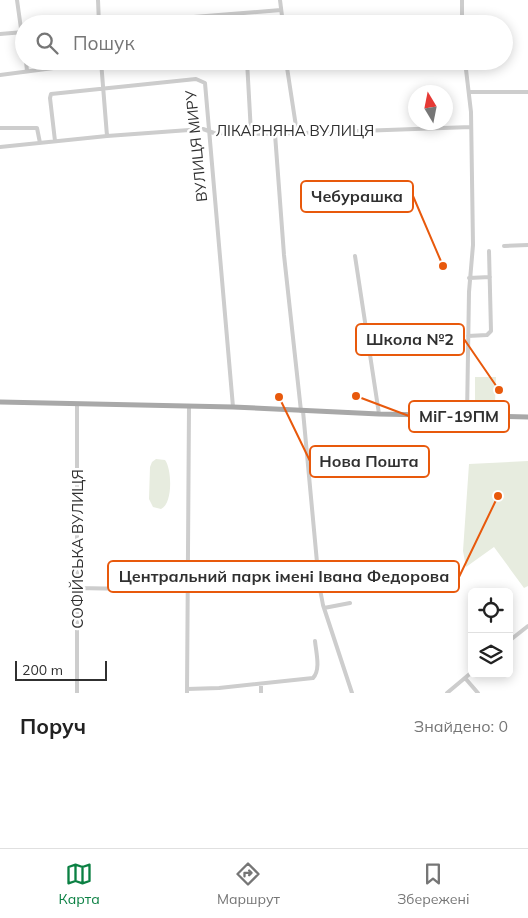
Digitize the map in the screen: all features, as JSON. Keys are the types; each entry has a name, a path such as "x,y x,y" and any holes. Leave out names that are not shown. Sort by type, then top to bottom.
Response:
{"main road":[{"path":"0,402 528,417"}],"street":[{"path":"17,0 19,15"},
{"path":"98,0 99,15"},
{"path":"280,0 282,15"},
{"path":"462,15 463,0"},
{"path":"218,15 281,10"},
{"path":"0,34 15,33"},
{"path":"0,74 35,70"},
{"path":"102,70 106,136"},
{"path":"247,70 251,134"},
{"path":"287,70 297,133"},
{"path":"466,70 471,127 473,245 469,278 467,415"},
{"name":"ВУЛИЦЯ МИРУ","path":"55,141 51,94 196,79 205,83 233,408"},
{"path":"469,92 528,92"},
{"name":"ЛІКАРНЯНА ВУЛИЦЯ","path":"0,147 106,136 203,129 214,133 274,134 471,127"},
{"path":"0,128 37,128 40,143"},
{"path":"274,134 284,255 319,584 324,608 352,693"},
{"path":"504,246 528,245"},
{"path":"468,336 487,335 491,331 489,251"},
{"path":"355,256 379,414"},
{"path":"469,278 490,278"},
{"name":"СОФІЙСЬКА ВУЛИЦЯ","path":"77,405 77,693"},
{"path":"189,407 187,691 315,677 317,667 315,642"},
{"path":"77,588 187,590"},
{"path":"324,608 350,603"},
{"path":"513,638 528,626"},
{"path":"447,693 468,675"},
{"path":"465,678 478,693"},
{"path":"261,684 261,693"},
{"path":"227,687 227,693"}],"shaded area":[{"path":"475,377 496,377 495,404 475,404"},
{"path":"156,459 165,460 170,478 168,500 161,509 153,507 149,499 150,467"},
{"path":"528,461 528,586 524,588 494,547 466,567 463,551 469,464"}],"place":[{"name":"Чебурашка","path":"443,266"},
{"name":"Школа №2","path":"499,390"},
{"name":"МіГ-19ПМ","path":"356,396"},
{"name":"Нова Пошта","path":"279,397"},
{"name":"Центральний парк імені Івана Федорова","path":"498,496"}]}
